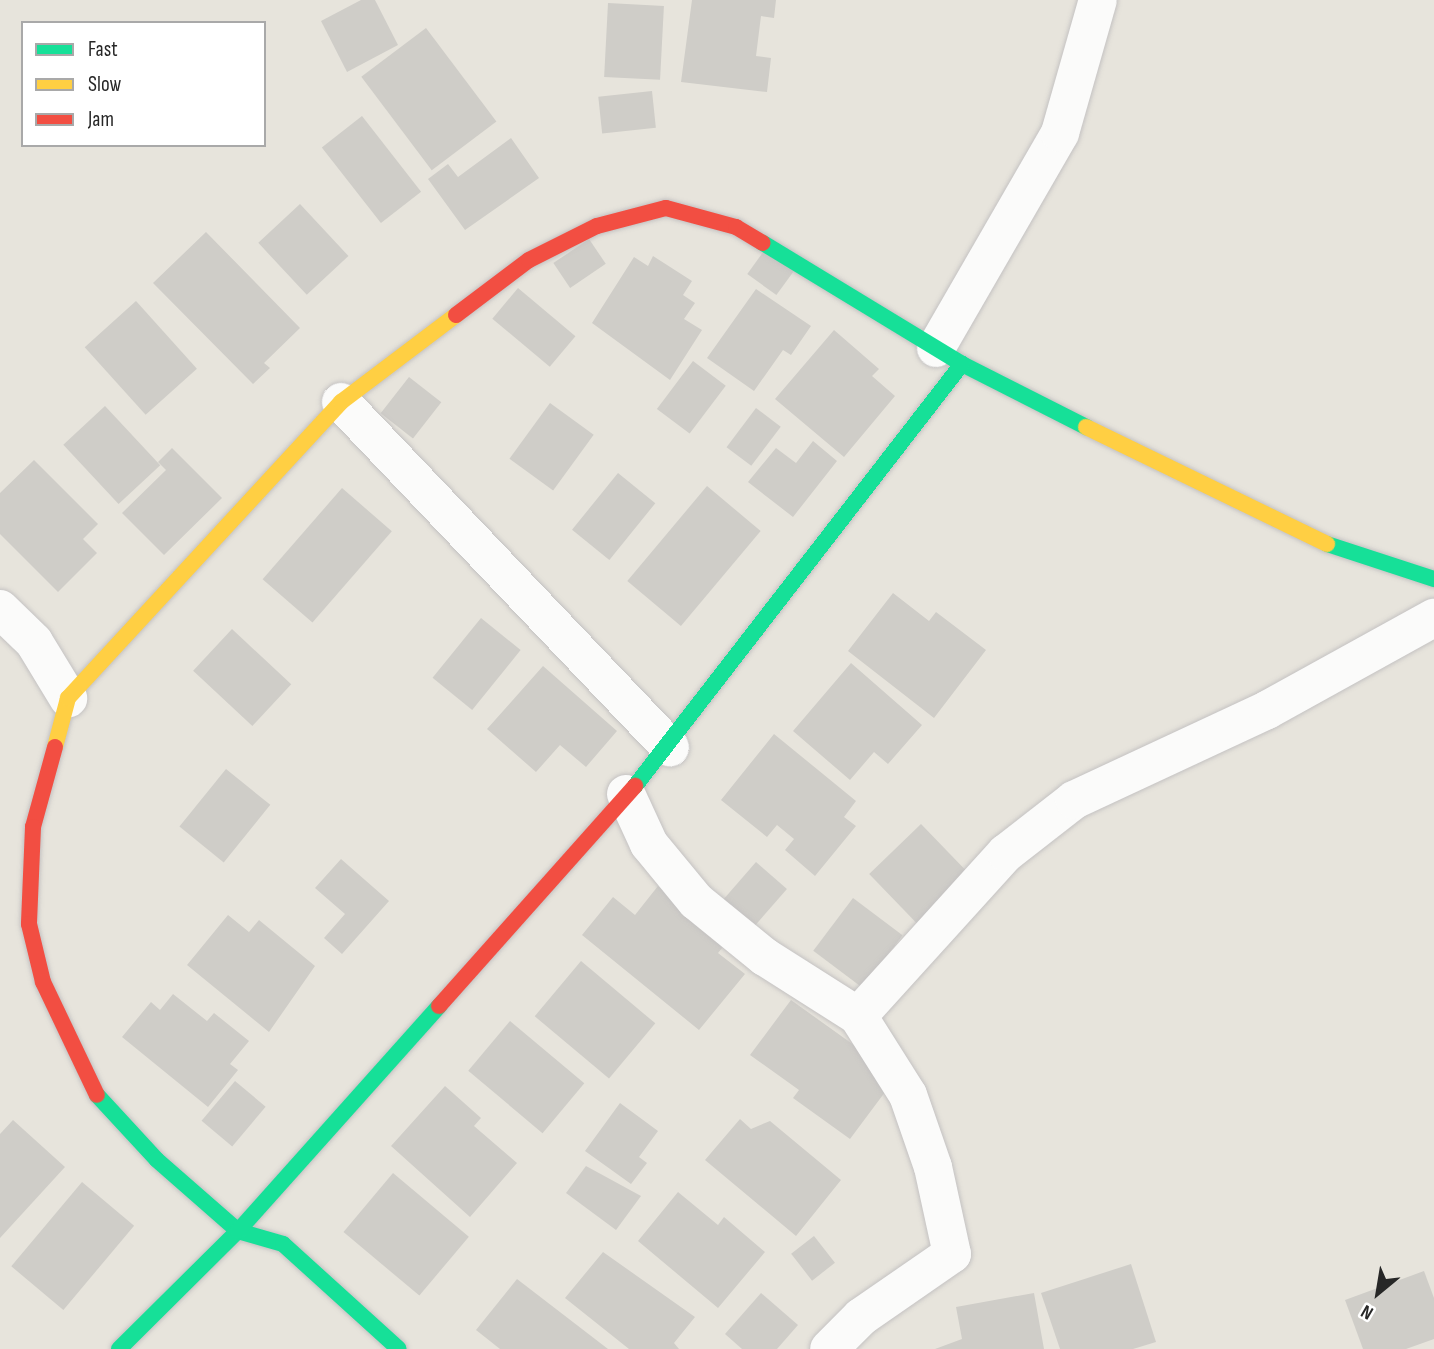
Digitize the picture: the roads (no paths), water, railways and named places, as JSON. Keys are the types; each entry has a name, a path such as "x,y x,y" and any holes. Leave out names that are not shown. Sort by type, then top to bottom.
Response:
{"street":[{"path":"119,1349 238,1231 670,747 949,356 1060,133 1098,0"},
{"path":"399,1349 283,1244 238,1231 158,1160 90,1087 43,982 29,924 33,827 68,698 341,402 529,260 597,226 666,208 736,227 777,247 949,356 1297,534 1434,579"},
{"path":"341,402 670,747"},
{"path":"0,610 34,642 68,698"},
{"path":"858,1016 1006,853 1073,800 1267,710 1434,618"},
{"path":"626,794 649,844 696,901 765,957 858,1016 908,1095 933,1167 952,1254 861,1317 829,1349"}]}
